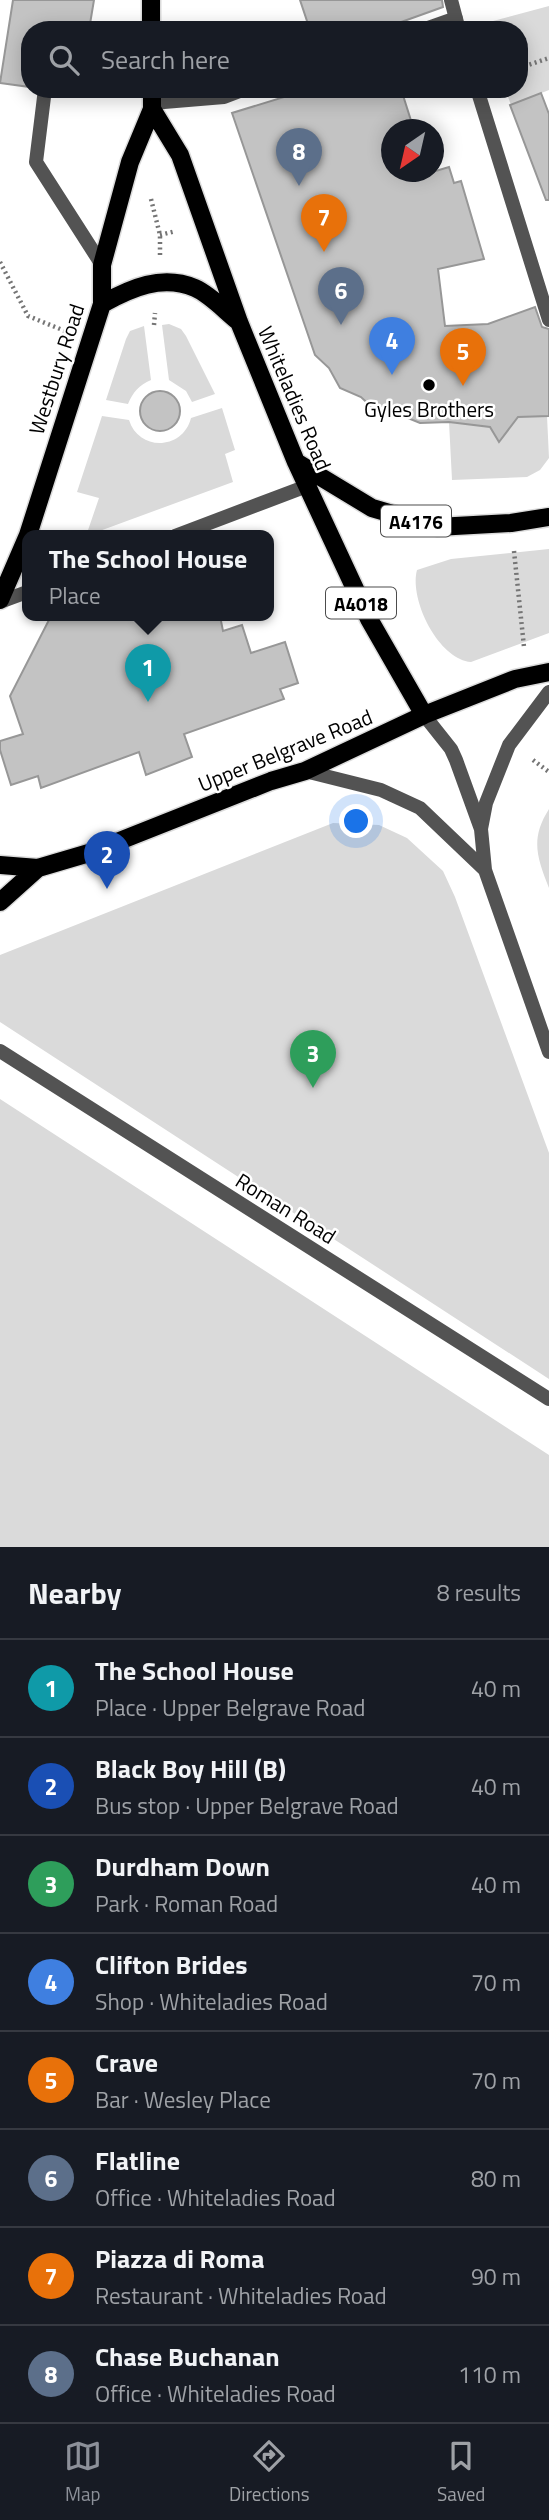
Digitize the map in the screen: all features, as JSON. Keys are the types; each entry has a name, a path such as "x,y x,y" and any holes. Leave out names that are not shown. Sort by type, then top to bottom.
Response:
{"main road":[{"path":"151,0 151,21"},
{"name":"Westbury Road","path":"30,530 102,304 102,265 130,162 152,100"},
{"name":"Whiteladies Road","path":"152,100 180,156 239,322 296,462 369,619 424,715"},
{"path":"102,304 131,289 158,282 175,283 197,289 239,322"},
{"name":"A4176","path":"296,462 372,508 437,527 511,523 549,517"},
{"name":"Westbury Road","path":"0,601 22,549"},
{"name":"Upper Belgrave Road","path":"0,865 38,869 89,853 271,781 305,771 424,715 515,679 549,672"},
{"name":"Upper Belgrave Road","path":"0,902 38,869"}],"street":[{"path":"452,0 457,21"},
{"path":"44,98 36,162 102,265"},
{"path":"152,100 188,98"},
{"path":"480,98 549,320"},
{"path":"192,530 307,486"},
{"path":"0,601 22,594"},
{"path":"481,829 486,803 509,745 549,692"},
{"path":"424,715 452,750 481,829 485,870 549,1052"},
{"path":"305,771 381,790 420,808 485,870"},
{"name":"Roman Road","path":"0,1051 549,1399"}],"path":[{"path":"528,65 549,58"},
{"path":"0,262 28,316 89,341"},
{"path":"511,523 524,647"}],"shaded area":[{"path":"549,6 549,90 511,105 508,98 528,98 528,21 493,21"},
{"path":"169,324 181,329 186,336 215,394 192,402 186,391 169,380 162,325"},
{"path":"144,326 151,380 137,389 128,404 106,400 130,331"},
{"path":"222,408 235,450 225,454 233,482 102,530 88,530 99,498 77,492 102,416 129,420 142,438 161,443 179,436 191,418"},
{"path":"547,416 549,458 540,470 527,477 452,480 449,422 485,419 492,430 507,431 518,417"},
{"path":"549,549 549,633 471,662 459,658 437,639 417,596 417,570 451,559"},
{"path":"549,809 549,888 541,867 537,839"},
{"path":"333,823 379,825 407,838 443,871 455,897 549,1153 549,1379 0,1022 0,955"},
{"path":"0,1099 549,1455 549,1547 0,1547"}],"building":[{"path":"13,0 94,0 90,21 21,21 21,86 0,83"},
{"path":"300,0 442,0 443,7 404,21 307,21"},
{"path":"541,93 549,114 549,200 546,200 510,105"},
{"path":"281,98 404,98 411,119 381,119 381,182 444,182 444,168 449,167 454,183 461,181 484,259 438,269 445,326 488,324 535,307 542,327 549,329 549,416 518,417 499,442 490,427 449,422 420,423 403,416 378,413 361,397 340,388 329,368 315,355 232,113"},
{"path":"160,391 168,392 174,397 179,403 179,419 174,425 168,430 160,431 152,430 146,425 141,419 140,411 141,403 146,397 152,392"},
{"path":"48,621 221,621 223,631 242,625 251,653 285,642 298,683 280,689 284,699 184,734 192,757 146,775 139,752 41,788 38,776 11,785 0,750 0,741 23,734 10,696"}],"place":[{"name":"Chase Buchanan","path":"299,186"},
{"name":"Piazza di Roma","path":"324,252"},
{"name":"Flatline","path":"341,325"},
{"name":"Clifton Brides","path":"392,375"},
{"name":"Gyles Brothers","path":"429,385"},
{"name":"Crave","path":"463,386"},
{"name":"The School House","path":"148,702"},
{"name":"Black Boy Hill (B)","path":"107,889"},
{"name":"Durdham Down","path":"313,1088"}]}
